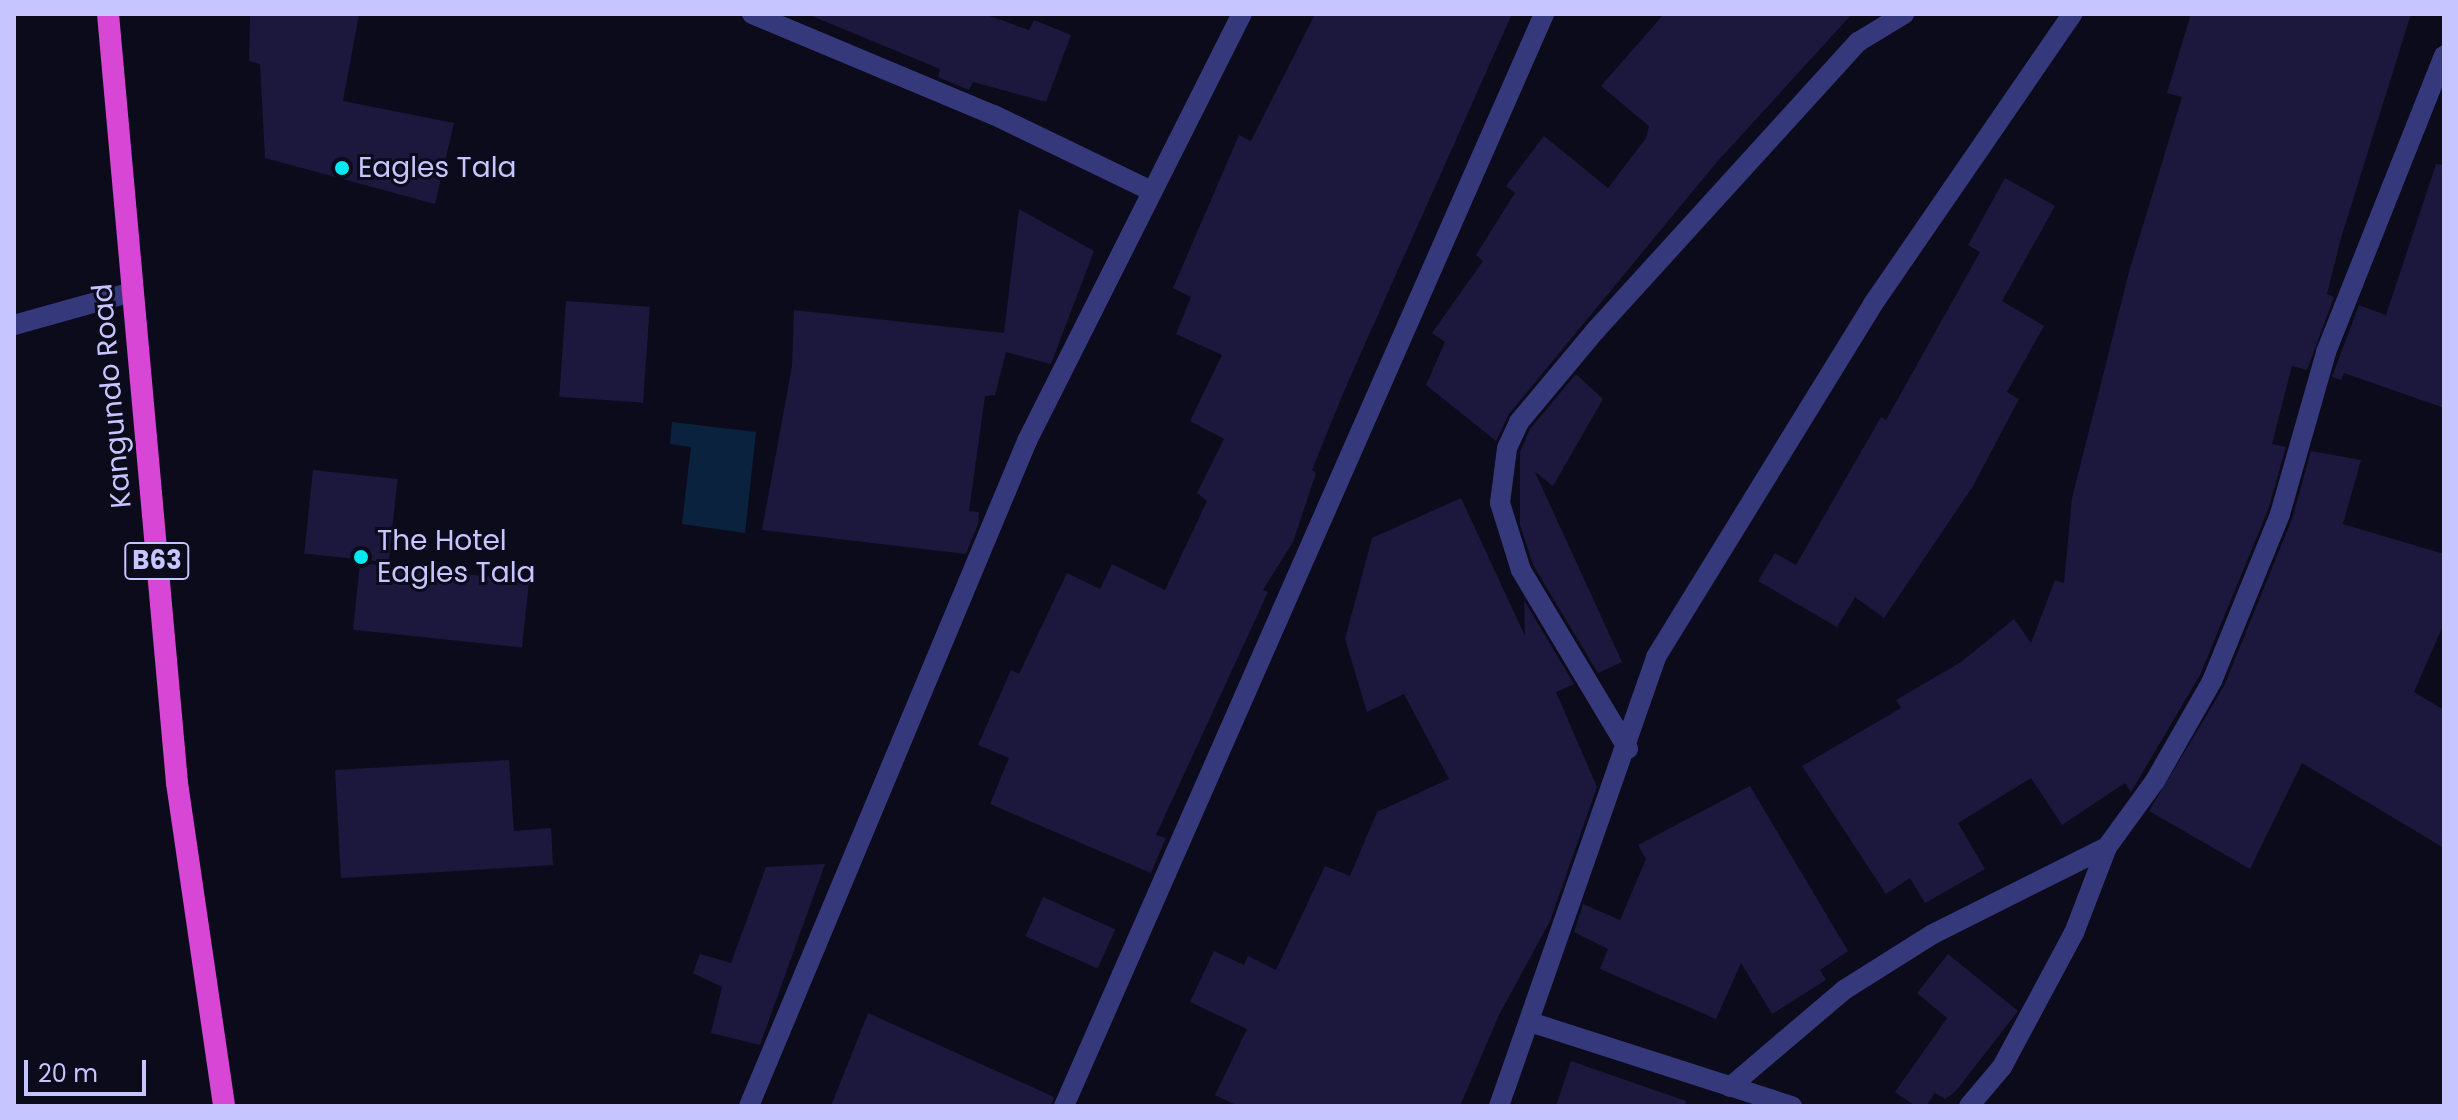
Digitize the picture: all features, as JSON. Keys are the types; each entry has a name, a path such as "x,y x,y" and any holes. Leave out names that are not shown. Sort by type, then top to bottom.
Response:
{"highway":[{"name":"Kangundo Road","path":"108,14 177,783 224,1106"}],"street":[{"path":"752,14 994,115 1149,190"},
{"path":"749,1106 1027,441 1149,190 1242,14"},
{"path":"1064,1106 1544,14"},
{"path":"1628,749 1521,570 1500,503 1507,448 1519,422 1595,331 1848,54 1904,14"},
{"path":"1499,1106 1533,1023 1628,749 1656,657 1873,304 2072,14"},
{"path":"1969,1106 2002,1067 2074,933 2107,847 2155,781 2212,681 2280,514 2326,352 2444,56"},
{"path":"14,325 132,292"},
{"path":"1730,1087 1844,990 1933,934 2107,847"},
{"path":"1533,1023 1792,1106"}],"water":[{"path":"672,422 756,432 745,533 682,524 691,447 670,444"}],"building":[{"path":"250,14 359,14 343,101 454,123 435,204 265,158 260,64 249,61"},
{"path":"807,14 984,14 1029,30 1034,20 1071,35 1046,102 973,82 969,90 938,77 940,69"},
{"path":"1315,14 1512,14 1344,391 1312,470 1316,473 1293,542 1263,590 1268,592 1156,835 1166,838 1151,873 990,804 1009,758 978,745 1011,670 1019,674 1067,573 1100,589 1112,564 1165,590 1207,501 1197,493 1224,439 1190,421 1222,355 1176,334 1191,297 1173,288 1239,135 1251,141"},
{"path":"1664,14 1852,14 1716,163 1509,414 1496,441 1426,385 1445,342 1432,333 1483,261 1476,255 1515,193 1506,186 1544,136 1608,188 1646,138 1649,126 1601,86"},
{"path":"2191,14 2411,14 2341,238 2327,294 2334,297 2307,370 2292,366 2272,444 2286,447 2268,510 2200,675 2131,792 2125,783 2062,825 2031,778 1958,823 1985,869 1925,903 1910,878 1886,894 1802,766 1901,708 1896,700 1961,662 2014,619 2031,643 2055,580 2064,583 2072,498 2130,268 2182,97 2167,93"},
{"path":"2436,164 2444,165 2444,408 2344,373 2341,380 2332,377 2359,305 2386,315"},
{"path":"2005,178 2055,206 2002,301 2044,326 2007,392 2019,399 1973,486 1884,618 1855,597 1837,627 1758,581 1775,553 1796,565 1881,417 1886,420 1980,252 1968,245"},
{"path":"1019,209 1094,251 1051,364 1006,352 995,395 985,396 969,511 979,512 978,524 966,554 762,530 792,366 794,310 1004,333"},
{"path":"566,301 650,307 643,403 559,397"},
{"path":"1576,374 1603,399 1553,486 1535,472 1622,662 1598,673 1533,565 1520,525 1520,452 1530,429"},
{"path":"2311,451 2361,460 2343,524 2444,554 2444,623 2414,692 2444,710 2444,848 2302,763 2250,869 2149,811 2224,686 2292,519"},
{"path":"313,470 398,479 389,562 304,554"},
{"path":"1461,498 1525,636 1524,600 1574,684 1556,692 1597,787 1550,921 1499,1015 1460,1106 1238,1106 1215,1095 1247,1029 1190,1002 1214,951 1244,965 1248,956 1276,970 1325,866 1350,876 1377,812 1449,779 1404,694 1367,712 1345,639 1372,538"},
{"name":"The Hotel Eagles Tala","path":"360,563 529,581 522,647 353,630"},
{"path":"509,760 514,831 551,828 553,865 341,878 335,770"},
{"path":"1750,786 1848,951 1820,970 1826,980 1772,1014 1741,963 1716,1019 1600,969 1608,949 1574,932 1583,904 1620,920 1646,859 1638,845"},
{"path":"825,864 760,1045 711,1033 722,987 693,973 700,954 731,963 766,867"},
{"path":"1043,897 1115,929 1098,968 1026,936"},
{"path":"1948,954 2018,1011 1955,1092 1945,1099 1935,1093 1926,1106 1915,1106 1895,1092 1947,1018 1917,993"},
{"path":"868,1013 1054,1097 1051,1106 831,1106"},
{"path":"1571,1061 1686,1101 1685,1106 1556,1106"}],"place":[{"name":"Eagles Tala","path":"342,168"},
{"name":"The Hotel Eagles Tala","path":"361,557"}]}
